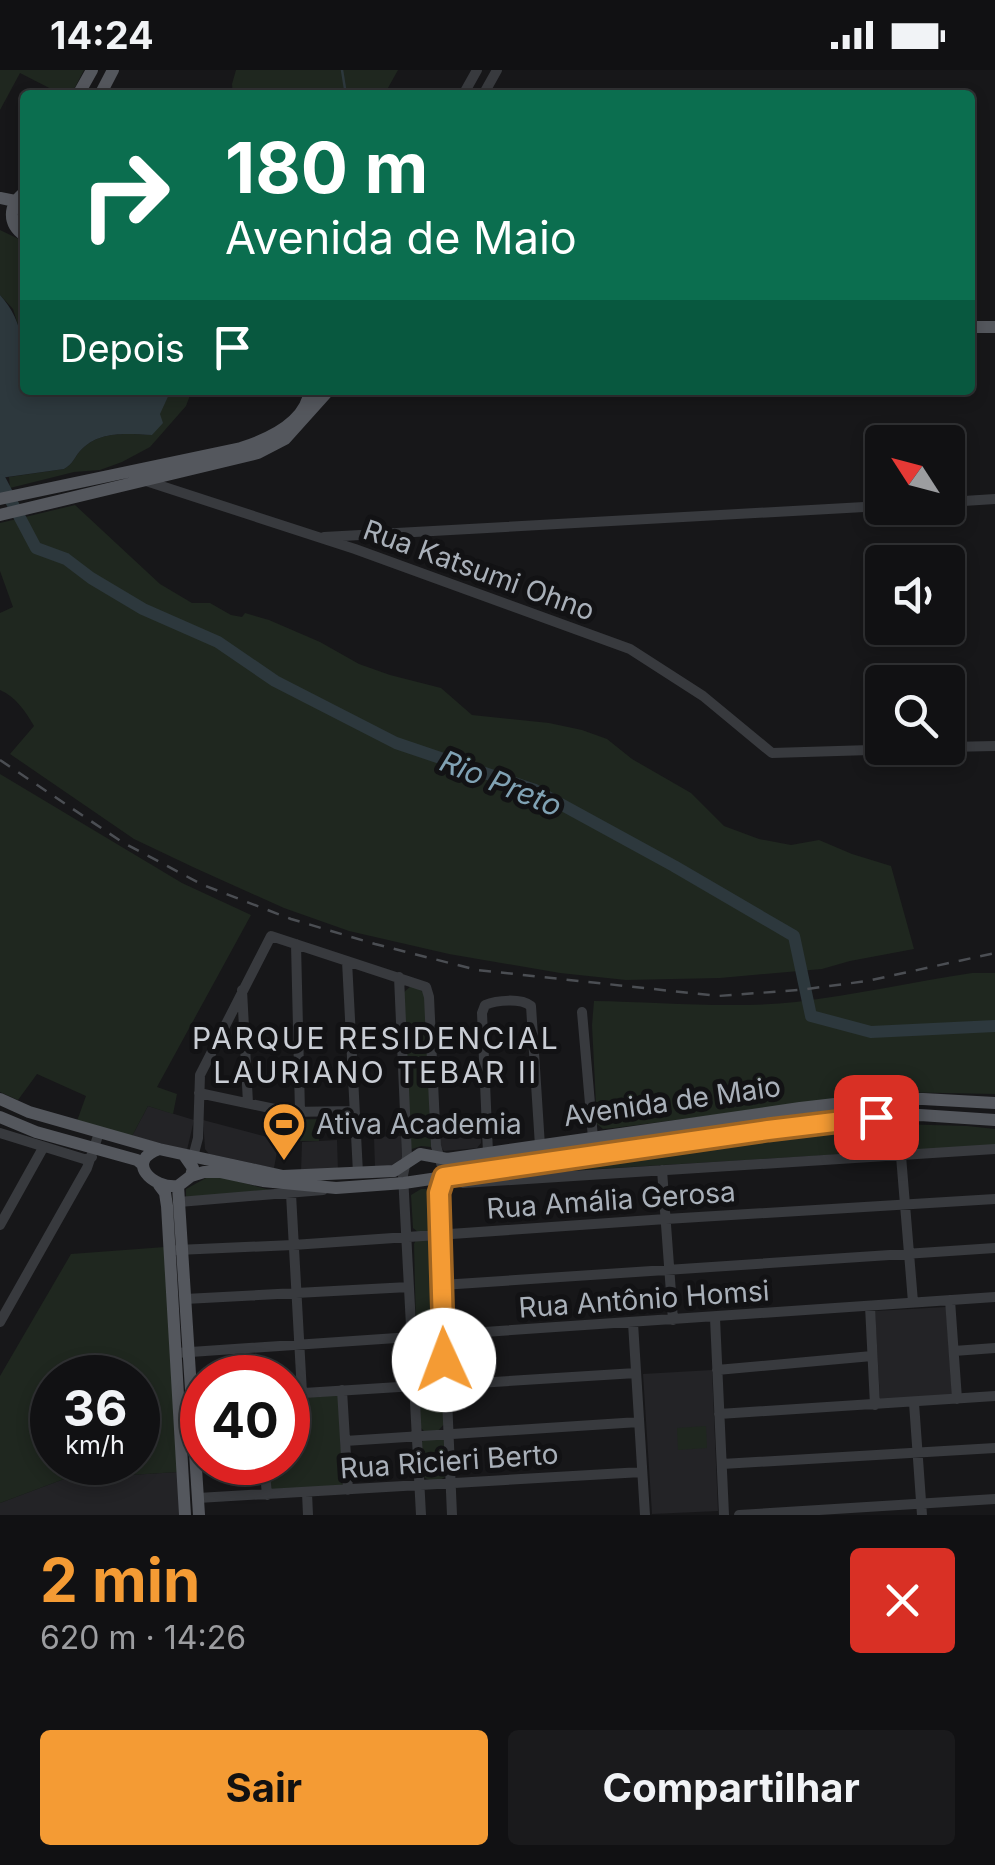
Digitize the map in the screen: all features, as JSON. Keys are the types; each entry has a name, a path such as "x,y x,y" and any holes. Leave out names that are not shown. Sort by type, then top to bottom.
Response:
{"main road":[{"path":"20,198 11,215 20,232"},
{"path":"0,499 241,448 280,432 301,411 309,395"},
{"path":"0,515 272,448 294,431 325,395"},
{"path":"0,1098 29,1112 195,1157 191,1176 178,1186 159,1185"},
{"name":"Avenida de Maio","path":"195,1157 282,1176 358,1174 394,1171 420,1154 447,1160 878,1099 995,1103"},
{"name":"Avenida de Maio","path":"191,1176 220,1172 263,1181 336,1188 404,1183 876,1117 920,1115 995,1120"},
{"path":"0,1118 93,1153 137,1160 147,1176 159,1185 165,1193 185,1298 183,1355"},
{"path":"582,1157 598,1137 611,1152"},
{"path":"143,1165 150,1152 159,1149"},
{"path":"178,1186 176,1250 182,1355"},
{"path":"185,1515 189,1485"},
{"path":"197,1485 199,1515"}],"street":[{"name":"Rua Katsumi Ohno","path":"146,481 354,550 630,649 702,696 772,753 865,750"},
{"path":"965,501 995,499"},
{"path":"316,538 865,507"},
{"path":"965,747 995,746"},
{"path":"195,1157 200,1076 271,936 426,987 436,1146 444,1177 439,1193 452,1515"},
{"path":"296,944 300,1112"},
{"path":"347,961 358,1174"},
{"path":"399,978 406,1163 403,1175 421,1515"},
{"path":"400,994 412,982"},
{"path":"242,989 248,1103"},
{"path":"488,1153 482,1013 486,1005 494,1002 524,1001 531,1006 540,1146"},
{"path":"582,1012 598,1137"},
{"path":"199,1093 289,1112 354,1111"},
{"path":"195,1157 202,1141 199,1120"},
{"path":"0,1133 84,1159 93,1153"},
{"path":"0,1322 93,1153 99,1133"},
{"path":"0,1225 44,1148"},
{"path":"444,1177 463,1183 995,1150"},
{"path":"901,1156 914,1302"},
{"path":"662,1170 673,1320"},
{"path":"179,1202 336,1188"},
{"path":"296,1194 293,1245 300,1355"},
{"name":"Rua Amália Gerosa","path":"176,1250 995,1200"},
{"path":"442,1285 995,1248"},
{"path":"185,1298 409,1288"},
{"name":"Rua Antônio Homsi","path":"182,1352 995,1298"},
{"path":"950,1300 957,1399"},
{"path":"870,1306 875,1405"},
{"path":"714,1318 724,1515"},
{"path":"633,1323 645,1515"},
{"path":"954,1351 995,1348"},
{"path":"717,1370 872,1356"},
{"path":"446,1385 636,1372"},
{"path":"310,1392 414,1386"},
{"path":"342,1390 348,1490"},
{"path":"719,1414 995,1396"},
{"path":"914,1403 921,1510"},
{"path":"345,1441 639,1422"},
{"path":"722,1464 995,1448"},
{"name":"Rua Ricieri Berto","path":"198,1498 642,1472"},
{"path":"265,1485 266,1494"},
{"path":"306,1494 308,1515"},
{"path":"738,1515 921,1510 995,1500"}],"shaded area":[{"path":"0,70 84,70 74,90 53,90 20,73 0,110"},
{"path":"236,70 398,70 387,90 233,90"},
{"path":"0,230 20,240 20,331 13,309 0,295"},
{"path":"0,295 20,333 20,395 169,395 160,414 163,423 152,435 114,435 96,440 64,469 0,478"},
{"path":"168,395 190,395 186,406 150,447 100,470 74,472 10,488 9,477 64,469 96,440 114,435 152,435"},
{"path":"75,505 160,584 192,603 210,603 231,615 242,617 245,613 269,620 359,664 441,688 472,715 549,723 607,739 632,759 691,793 724,826 791,845 819,840 891,866 914,949 822,969 720,978 626,980 560,973 449,954 349,931 284,908 134,839 10,754 34,726 15,700 0,690 0,613 13,607 0,571 0,523"},
{"path":"0,774 182,883 251,915 157,1087 177,1094 173,1114 148,1106 132,1136 77,1121 86,1096 37,1074 18,1100 0,1092"},
{"path":"972,973 995,973 995,1094 890,1092 614,1128 603,1129 597,1124 594,1001 771,1004"},
{"path":"412,985 426,994 431,1147 409,1150 403,993"},
{"path":"148,1106 194,1120 187,1150 132,1136"},
{"path":"802,1111 806,1119 611,1146 610,1142"},
{"path":"460,1118 461,1137 481,1137 481,1143 477,1148 444,1151 440,1146 438,1119"},
{"path":"318,1119 319,1141 285,1141 288,1120"},
{"path":"203,1120 279,1140 274,1168 209,1154 205,1149"},
{"path":"896,1124 995,1129 995,1145 496,1175 814,1131"},
{"path":"401,1136 402,1158 394,1166 375,1168 374,1137"},
{"path":"337,1140 338,1171 301,1172 302,1142"},
{"path":"586,1145 584,1151 452,1170 448,1163"},
{"path":"206,1178 225,1178 274,1191 186,1199 186,1189"},
{"path":"421,1189 434,1192 432,1232 413,1228 411,1195"},
{"path":"417,1238 437,1239 440,1326 435,1331 416,1327"},
{"path":"165,1247 178,1472 160,1473 160,1355 30,1355 30,1485 48,1485 0,1503 0,1376 71,1254"},
{"path":"946,1307 952,1395 880,1401 875,1311"},
{"path":"440,1341 445,1423 438,1431 424,1431 420,1427 418,1342"},
{"path":"712,1370 718,1511 652,1514 643,1374"},
{"path":"338,1393 343,1486 269,1491 269,1485 310,1485 310,1395"},
{"path":"706,1426 707,1448 678,1450 677,1428"},
{"path":"440,1437 446,1442 445,1477 431,1481 422,1476 422,1442 425,1438"},
{"path":"178,1472 179,1515 0,1515 0,1503 48,1485 160,1485 160,1473"}],"waterway":[{"path":"342,70 345,90"},
{"name":"Rio Preto","path":"0,480 36,548 66,559 143,609 218,642 275,681 396,743 535,790 794,936 811,1016 871,1032 995,1026"}],"railway":[{"path":"0,760 122,842 203,885 291,919 477,970 718,996 867,981 995,953"}],"place":[{"name":"Ativa Academia","path":"284,1162"}],"district":[{"name":"PARQUE RESIDENCIAL LAURIANO TEBAR II","path":"376,1055"}],"route":[{"path":"444,1360 439,1193 444,1177 876,1117"}]}
